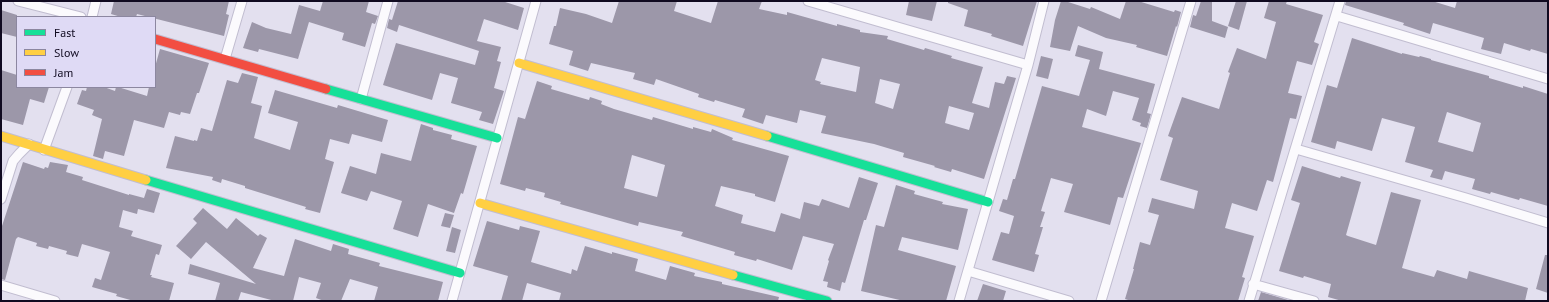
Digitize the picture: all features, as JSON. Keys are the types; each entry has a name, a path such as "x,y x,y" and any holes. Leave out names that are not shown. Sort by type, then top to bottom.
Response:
{"street":[{"path":"18,1 77,16"},
{"path":"92,16 96,1"},
{"path":"225,59 242,1"},
{"path":"360,99 388,1"},
{"path":"452,301 536,1"},
{"path":"808,1 1028,65"},
{"path":"959,301 1028,65 1044,1"},
{"path":"1101,301 1191,1"},
{"path":"1249,301 1337,16 1340,1"},
{"path":"1337,16 1548,79"},
{"path":"156,39 497,138"},
{"path":"519,63 988,202"},
{"path":"44,150 67,88"},
{"path":"1,136 460,273"},
{"path":"1,199 13,161 29,144"},
{"path":"1296,149 1548,223"},
{"path":"480,203 827,301"},
{"path":"968,271 1069,301"},
{"path":"1254,284 1314,301"},
{"path":"1,286 55,301"}],"building":[{"path":"114,1 229,1 226,14 229,15 224,36 156,19 156,16 137,14 136,16 118,16 111,14"},
{"path":"323,1 369,1 366,12 378,16 375,24 372,23 365,47 342,40 344,33 309,22 298,59 259,49 258,52 243,48 252,22 266,28 291,34 299,5 320,11"},
{"path":"398,1 502,1 524,8 518,30 484,19 477,41 501,47 497,61 501,62 494,88 504,91 493,124 479,120 482,112 451,103 458,78 440,73 432,100 383,85 396,43 475,65 479,51 399,25 397,32 387,28 389,19 392,20"},
{"path":"619,1 677,1 674,11 711,23 718,1 762,1 759,9 787,15 787,12 837,26 837,24 860,30 860,32 888,36 887,39 924,50 925,48 952,56 951,58 983,67 972,103 989,108 995,82 1004,84 1007,76 1016,78 984,179 952,169 951,172 934,167 935,166 903,157 904,153 874,144 821,133 826,116 800,110 797,123 766,115 763,124 742,117 745,109 715,100 714,102 698,97 699,94 656,79 654,85 633,79 635,73 591,63 588,71 569,65 573,51 549,44 554,26 556,26 560,8 586,14 612,23","holes":["822,58 860,67 856,92 820,84 821,82 815,80","880,79 900,84 893,109 875,103","949,106 974,113 969,130 945,123"]},
{"path":"909,1 937,1 932,21 906,15"},
{"path":"948,1 1037,1 1023,46 991,36 992,34 964,26 968,10 948,3"},
{"path":"1061,1 1090,9 1091,7 1120,19 1126,1 1138,1 1174,12 1175,10 1181,12 1167,56 1136,47 1137,45 1106,38 1078,26 1070,51 1050,47 1055,20"},
{"path":"1201,1 1212,1 1212,21 1228,27 1225,38 1190,27 1193,15 1196,16"},
{"path":"1236,1 1247,1 1239,30 1228,26"},
{"path":"1269,1 1287,1 1286,4 1323,15 1314,42 1319,44 1312,65 1297,61 1288,93 1302,96 1296,119 1290,118 1273,182 1267,180 1257,211 1232,203 1225,228 1254,236 1242,277 1245,278 1238,301 1131,301 1125,299 1140,242 1150,245 1159,215 1148,212 1152,198 1194,209 1198,191 1160,180 1173,138 1168,136 1182,97 1219,109 1230,73 1228,72 1237,48 1266,59 1276,22 1264,18"},
{"path":"1346,1 1432,1 1455,8 1457,1 1548,1 1548,54 1531,49 1530,51 1504,43 1501,54 1481,49 1484,38 1433,23 1430,34 1403,25 1404,23 1345,5"},
{"path":"1,10 17,15 16,37 1,33"},
{"path":"1352,38 1402,54 1431,59 1489,76 1489,78 1548,94 1548,206 1520,198 1519,200 1491,192 1490,194 1472,189 1475,179 1445,171 1442,180 1430,177 1433,170 1405,162 1415,127 1382,118 1372,151 1337,141 1335,149 1311,142 1327,85 1337,88","holes":["1447,112 1481,123 1473,152 1438,142"]},
{"path":"1078,45 1103,52 1099,69 1155,84 1147,113 1151,114 1147,128 1140,126 1141,123 1132,120 1139,98 1113,91 1106,116 1087,109 1082,127 1141,143 1123,198 1118,197 1110,225 1064,212 1073,184 1051,178 1041,211 1045,212 1040,227 1043,227 1035,254 1039,255 1034,272 992,260 1001,232 1009,234 1014,216 999,211 1003,199 1007,200 1013,179 1015,179 1042,86 1079,96 1090,60 1075,56"},
{"path":"160,49 209,63 190,114 181,112 180,115 169,112 164,128 134,120 124,156 105,151 103,159 93,156 102,119 92,115 94,110 77,104 82,90 86,91 87,88 107,88 115,91 116,88 121,88 147,96 149,88 156,88 156,63"},
{"path":"1041,56 1053,59 1048,79 1036,76"},
{"path":"1,70 16,75 16,88 49,88 44,103 30,99 23,125 1,119"},
{"path":"242,73 258,77 251,103 262,106 254,138 290,150 298,122 268,113 275,90 337,108 338,105 388,120 382,142 352,134 349,144 330,139 325,159 334,162 320,213 222,179 221,183 212,180 213,177 166,168 175,136 197,141 201,128 212,131 227,80 238,83"},
{"path":"537,81 552,86 551,89 589,100 590,97 602,101 601,104 614,109 652,120 653,117 693,129 693,127 711,132 712,129 733,138 732,140 789,156 775,202 755,196 755,194 721,186 715,206 743,215 741,223 775,232 781,213 800,219 804,202 819,206 822,199 849,208 859,177 878,183 866,220 864,220 845,283 842,282 840,291 827,287 828,282 823,281 834,244 803,236 792,270 757,259 756,261 734,255 735,252 681,236 683,232 639,222 638,226 560,204 561,202 544,197 545,193 526,188 525,191 500,184 518,117 525,119","holes":["632,155 665,165 657,197 624,188"]},
{"path":"421,124 433,128 433,130 452,135 451,139 477,146 463,194 461,193 454,213 428,204 418,237 393,229 402,201 371,191 367,201 341,193 350,166 376,174 381,153 411,161"},
{"path":"23,162 44,169 45,167 48,168 50,162 68,165 66,172 83,177 82,180 129,195 144,198 147,189 160,193 154,213 138,209 137,214 123,210 119,227 133,231 131,236 162,245 159,255 156,254 150,275 152,275 151,277 174,283 169,301 134,301 116,296 117,294 92,287 95,278 101,280 110,252 82,244 78,257 66,254 67,251 49,246 48,249 36,246 37,243 18,237 16,239 5,280 1,279 1,229"},
{"path":"1302,166 1340,178 1341,176 1361,182 1346,235 1376,245 1391,192 1421,200 1402,268 1434,277 1437,270 1467,279 1469,271 1528,288 1525,301 1342,301 1328,297 1331,284 1304,276 1303,278 1279,271 1300,203 1291,200"},
{"path":"896,185 915,191 914,194 943,202 942,204 968,209 958,250 902,237 898,250 956,266 946,301 904,301 861,291 876,225 884,227"},
{"path":"203,208 227,229 236,218 258,236 260,234 267,238 253,268 284,276 295,239 331,251 333,244 349,249 348,254 380,263 379,266 443,282 438,301 374,301 378,287 350,279 341,301 324,301 316,298 321,283 299,277 293,301 275,301 241,292 238,301 215,301 220,283 188,274 190,264 256,284 206,242 191,259 176,246 197,223 193,219"},
{"path":"445,213 454,215 450,228 441,226"},
{"path":"487,221 519,230 520,226 540,231 531,262 571,274 572,269 577,271 585,246 612,254 612,252 638,259 635,271 666,280 670,266 695,273 694,276 722,282 722,284 779,297 778,301 559,301 561,293 527,283 522,301 501,301 508,276 473,266"},
{"path":"452,227 461,230 455,253 446,251"},
{"path":"1545,255 1548,255 1548,293 1536,289"},
{"path":"983,284 1006,291 1003,301 977,301"},
{"path":"1261,292 1288,300 1258,301"}],"traffic: fast":[{"path":"326,89 497,138"},
{"path":"767,136 988,202"},
{"path":"146,180 460,273"},
{"path":"733,275 827,301"}],"traffic: slow":[{"path":"519,63 767,136"},
{"path":"1,136 146,180"},
{"path":"480,203 733,275"}],"traffic: jam":[{"path":"156,39 326,89"}]}
